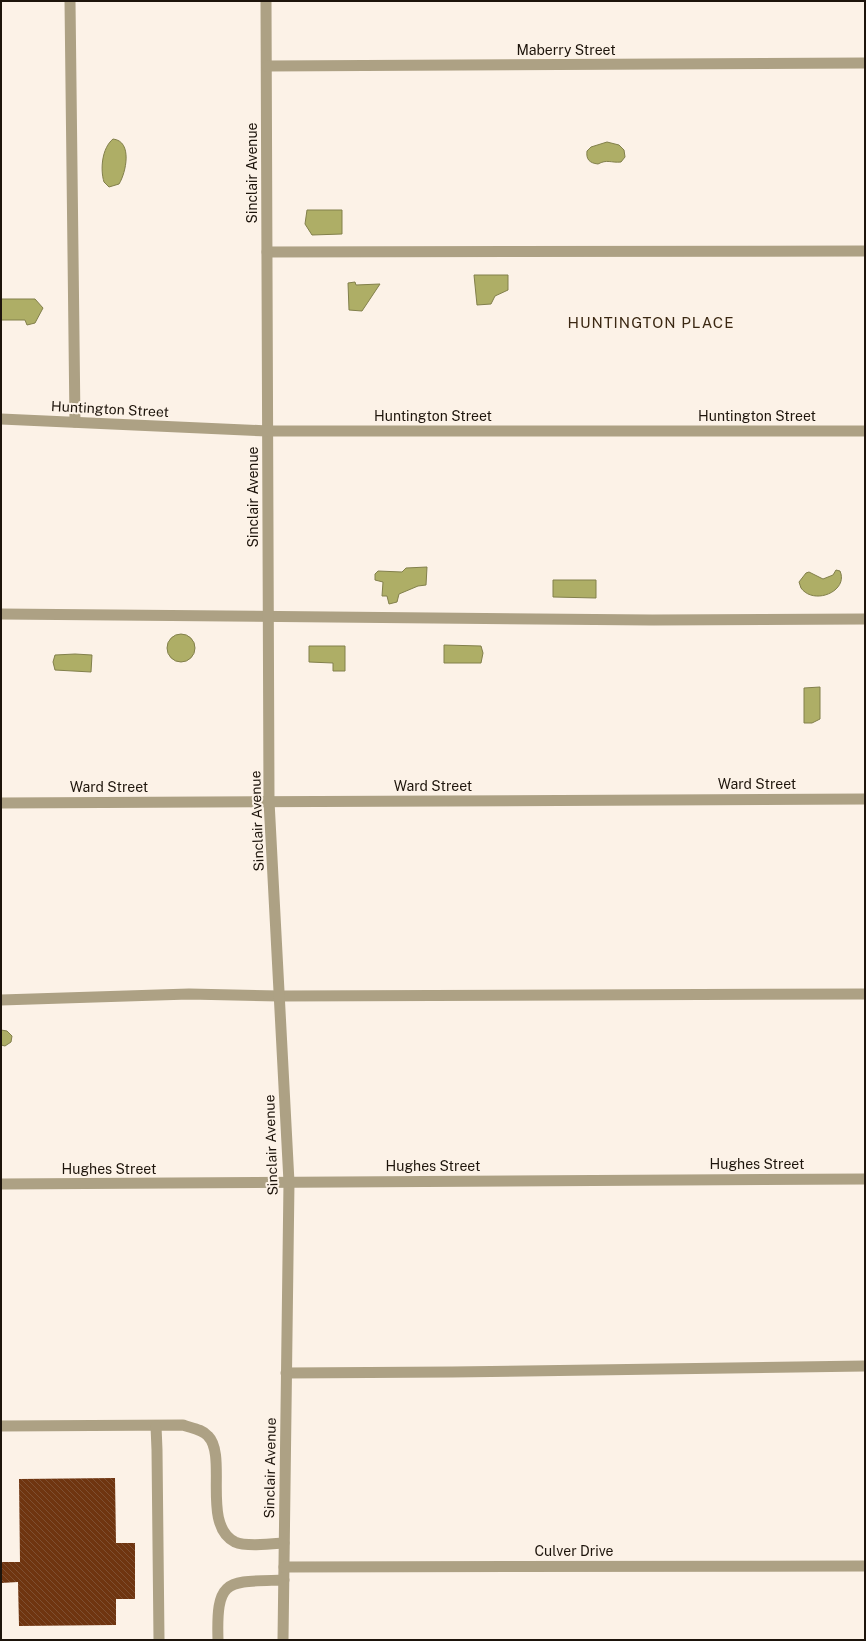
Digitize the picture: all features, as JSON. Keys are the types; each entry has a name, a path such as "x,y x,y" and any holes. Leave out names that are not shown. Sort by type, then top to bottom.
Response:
{"street":[{"path":"70,1 75,422"},
{"name":"Sinclair Avenue","path":"266,1 269,801 289,1182 283,1640"},
{"name":"Maberry Street","path":"266,66 865,63"},
{"path":"267,252 865,250"},
{"name":"Huntington Street","path":"1,419 268,431 865,431"},
{"path":"1,614 652,620 865,619"},
{"name":"Ward Street","path":"1,803 865,799"},
{"path":"1,1000 189,994 280,996 865,994"},
{"name":"Hughes Street","path":"1,1184 865,1179"},
{"path":"286,1373 865,1366"},
{"path":"1,1426 183,1425 199,1430 208,1436 212,1442 215,1457 217,1507 220,1525 226,1535 236,1542 284,1543"},
{"path":"156,1426 158,1450 159,1640"},
{"name":"Culver Drive","path":"284,1567 865,1566"},
{"path":"218,1640 217,1613 221,1595 231,1585 244,1581 284,1580"}],"shaded area":[{"path":"113,139 119,141 123,145 126,151 126,158 122,179 119,184 109,187 104,182 102,165 106,148"},
{"path":"607,142 619,145 624,150 625,157 621,162 607,161 598,164 592,163 587,156 587,151 591,147"},
{"path":"307,210 342,210 342,234 312,235 305,224"},
{"path":"474,275 508,275 508,290 495,296 491,304 477,305"},
{"path":"355,282 356,285 380,284 362,311 349,310 348,283"},
{"path":"1,299 35,299 43,308 35,323 27,325 25,320 1,320"},
{"path":"427,567 426,585 418,586 399,594 397,602 389,604 387,596 382,596 383,582 375,580 375,574 378,571 402,572 406,568"},
{"path":"836,570 840,571 840,585 829,594 814,596 801,588 799,582 806,573 809,572 823,579 833,575"},
{"path":"553,580 596,580 596,598 553,597"},
{"path":"181,634 191,638 195,648 191,658 181,662 171,658 167,648 171,638"},
{"path":"444,645 481,646 483,653 481,663 444,663"},
{"path":"309,646 345,646 345,671 333,671 333,663 309,662"},
{"path":"55,655 92,655 91,672 55,670 53,662"},
{"path":"820,687 820,719 812,723 804,723 804,688"},
{"path":"1,1030 7,1031 12,1036 11,1042 5,1046 1,1045"}],"building":[{"path":"115,1478 116,1543 135,1543 135,1599 116,1599 116,1625 19,1626 18,1582 1,1583 1,1562 20,1562 19,1479"}],"district":[{"name":"HUNTINGTON PLACE","path":"651,322"}]}
